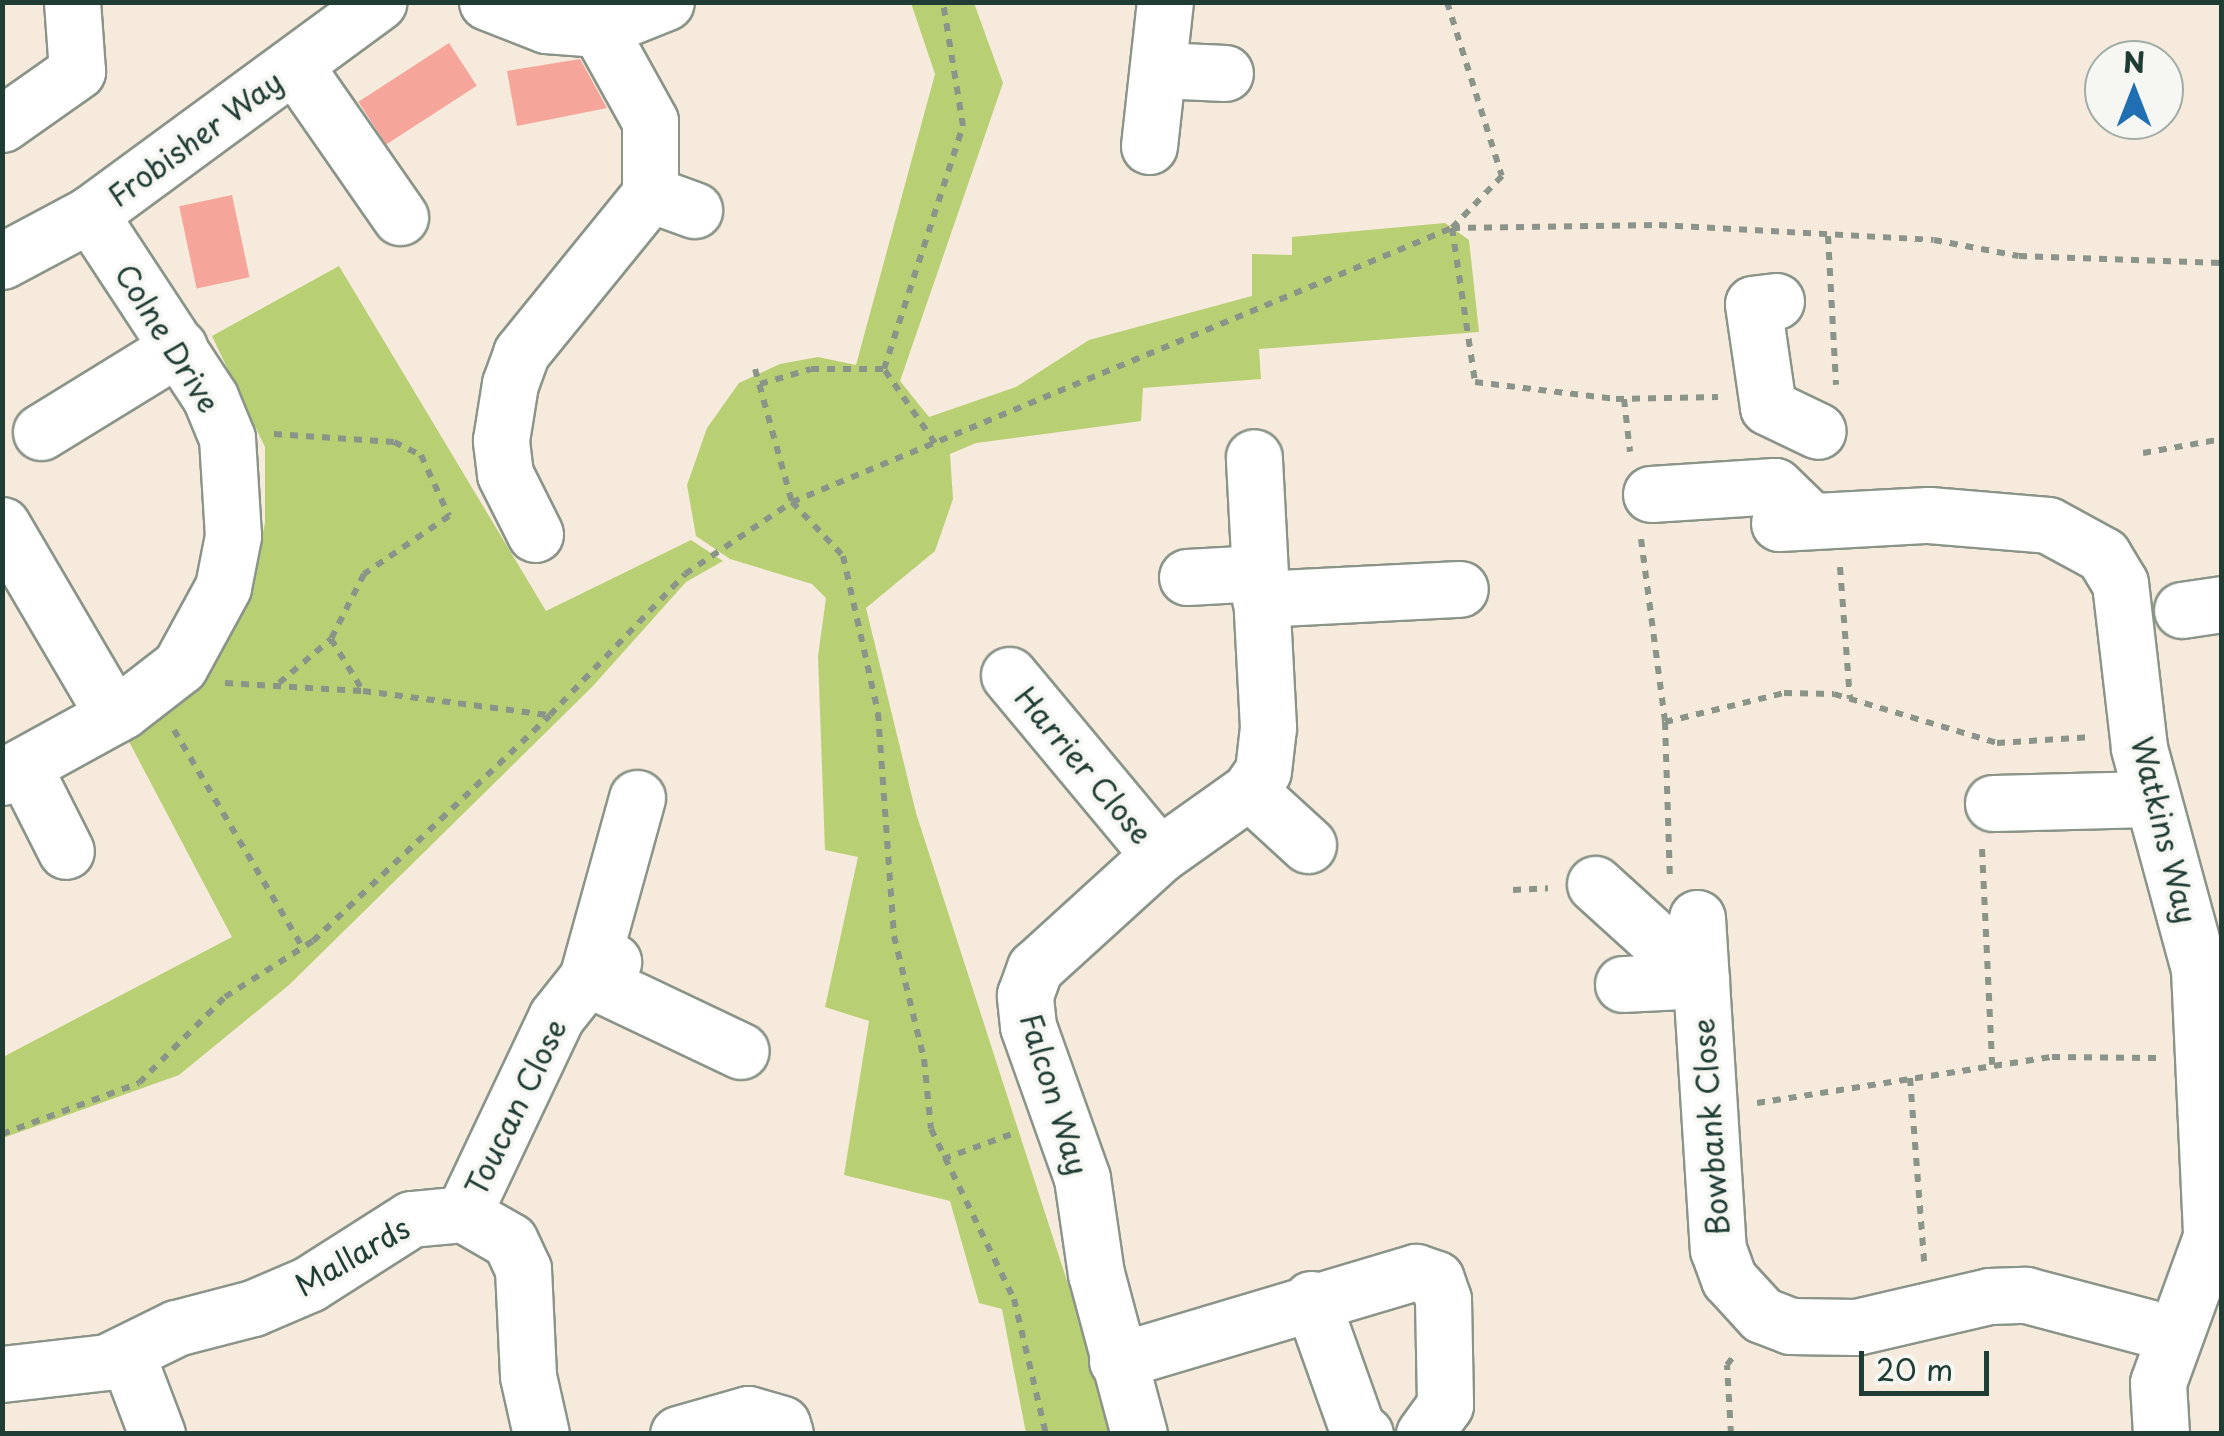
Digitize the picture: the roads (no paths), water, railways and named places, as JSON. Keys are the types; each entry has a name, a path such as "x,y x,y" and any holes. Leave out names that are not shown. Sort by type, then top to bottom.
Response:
{"street":[{"path":"2,124 77,70 72,2"},
{"name":"Frobisher Way","path":"2,261 90,214 379,2"},
{"path":"487,2 546,25 599,29 666,2"},
{"path":"1149,146 1165,2"},
{"path":"534,534 505,474 500,440 510,384 521,353 593,268 672,202 650,122 599,29"},
{"path":"295,66 400,217"},
{"path":"1159,70 1226,74"},
{"name":"Colne Drive","path":"13,771 114,716 180,666 224,587 233,536 227,438 179,347 90,214"},
{"path":"1776,300 1753,304 1768,407 1817,427 1812,519"},
{"path":"41,432 179,347"},
{"path":"1254,457 1268,727 1262,772 1249,791 1308,844"},
{"path":"1641,494 1775,486 1812,519"},
{"name":"Watkins Way","path":"1812,519 2007,520 2048,525 2082,539 2103,555 2120,583 2150,799 2183,894 2199,968 2210,1237 2158,1383 2161,1434"},
{"path":"2,525 114,716"},
{"path":"1187,576 1259,586 1460,590"},
{"name":"Harrier Close","path":"1009,676 1159,854"},
{"path":"13,771 66,851"},
{"name":"Falcon Way","path":"1140,1434 1117,1361 1082,1178 1028,1026 1025,995 1035,968 1159,854 1249,791"},
{"path":"637,798 600,970 742,1051"},
{"path":"1985,798 2150,799"},
{"name":"Bowbank Close","path":"1595,884 1700,980"},
{"name":"Bowbank Close","path":"1698,918 1718,1249 1729,1279 1762,1316 1819,1329 1935,1310 1989,1296 2026,1296 2174,1334"},
{"name":"Toucan Close","path":"463,1214 556,1016 600,970"},
{"name":"Bowbank Close","path":"1623,984 1700,980"},
{"path":"463,1214 510,1241 523,1269 528,1376 541,1434"},
{"name":"Mallards","path":"2,1374 128,1355 176,1328 252,1308 309,1284 411,1219 463,1214"},
{"path":"1117,1361 1387,1275 1416,1272 1436,1279 1443,1299 1446,1405 1424,1434"},
{"path":"1311,1299 1357,1428 1366,1434"},
{"path":"128,1355 158,1434"},
{"path":"678,1434 748,1414 782,1424 785,1434"}]}
